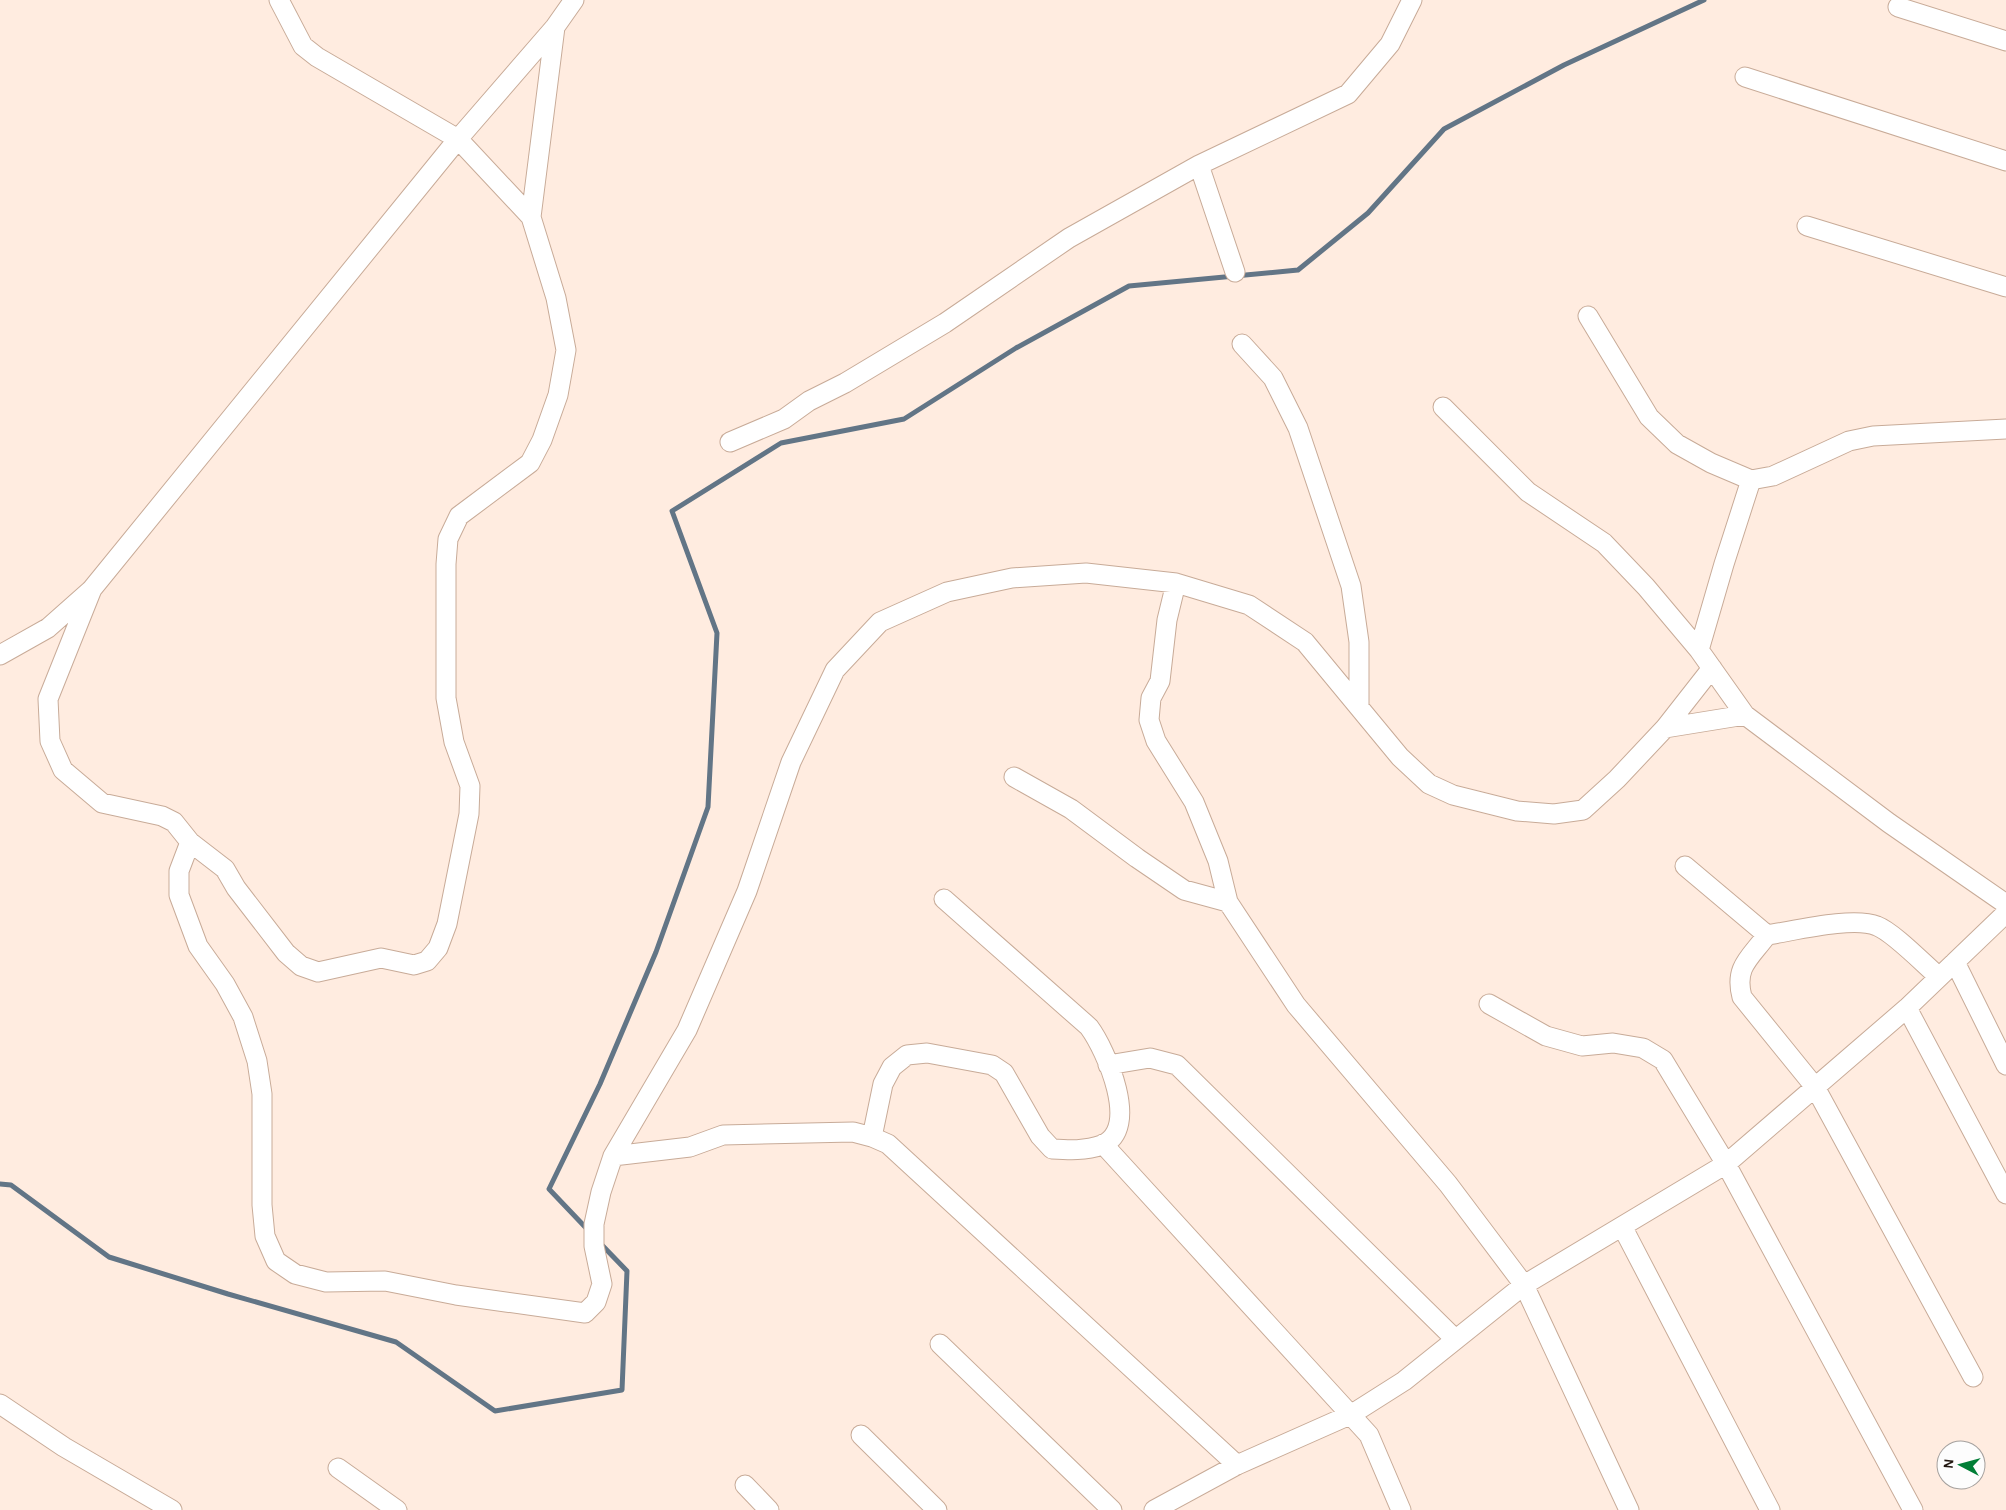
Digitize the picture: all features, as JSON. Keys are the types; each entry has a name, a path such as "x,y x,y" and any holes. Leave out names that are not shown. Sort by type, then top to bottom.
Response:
{"street":[{"path":"279,0 303,46 317,57 458,139 531,217"},
{"path":"0,655 48,628 92,589 458,139 555,27 574,0"},
{"path":"730,442 784,419 810,401 844,383 944,323 1069,238 1199,165 1348,94 1390,44 1412,0"},
{"path":"1898,7 2006,41"},
{"path":"92,589 48,699 50,741 63,770 102,803 162,816 174,822 190,842 225,868 236,888 286,953 301,966 318,972 381,958 414,965 427,961 438,948 449,915 469,814 470,786 454,742 446,698 446,564 448,540 460,516 530,463 542,440 558,395 566,350 556,298 531,217 555,27"},
{"path":"1745,77 2006,161"},
{"path":"1199,165 1235,272"},
{"path":"1807,226 2006,287"},
{"path":"1588,316 1649,417 1677,444 1711,463 1751,480 1774,476 1849,441 1873,436 2006,429"},
{"path":"1242,344 1273,378 1298,428 1348,578 1359,642 1359,706"},
{"path":"1443,407 1528,492 1604,543 1646,587 1699,650 1744,715 1888,823 2006,904"},
{"path":"1699,650 1751,480"},
{"path":"190,842 179,871 179,895 198,946 225,984 243,1017 257,1061 262,1094 262,1205 265,1236 276,1260 295,1274 326,1282 385,1281 456,1295 585,1313 596,1302 602,1284 594,1246 594,1224 601,1192 613,1156 687,1030 747,891 791,762 835,670 880,622 946,592 1012,578 1086,573 1176,583 1249,605 1305,642 1400,758 1429,784 1453,795 1517,811 1554,814 1583,810 1617,779 1665,728 1712,668"},
{"path":"1176,583 1167,620 1160,681 1151,698 1148,720 1156,741 1194,802 1218,861 1228,902 1296,1005 1448,1184 1524,1285 1628,1510"},
{"path":"1665,728 1744,715"},
{"path":"1014,777 1071,809 1184,890 1228,902"},
{"path":"1685,866 1767,935"},
{"path":"872,1137 883,1084 892,1067 907,1055 927,1053 992,1065 1004,1073 1040,1136 1052,1149 1078,1150 1103,1144 1115,1134 1119,1115 1118,1092 1098,1040 1089,1027 944,899"},
{"path":"1154,1510 1238,1465 1352,1414 1404,1381 1524,1285 1623,1228 1726,1164 1907,1008 2006,913"},
{"path":"1939,977 1878,926 1864,923 1791,929 1767,935 1740,970 1739,984 1742,997 1814,1087 1973,1377"},
{"path":"1955,962 2006,1065"},
{"path":"1490,1004 1546,1036 1582,1046 1613,1043 1643,1048 1663,1060 1726,1164 1913,1510"},
{"path":"1907,1008 2006,1194"},
{"path":"1108,1065 1150,1058 1177,1065 1455,1339"},
{"path":"613,1156 690,1147 723,1135 853,1132 888,1144 1238,1465"},
{"path":"1103,1144 1322,1385 1352,1414 1369,1435 1402,1510"},
{"path":"1623,1228 1770,1510"},
{"path":"940,1344 1112,1510"},
{"path":"0,1404 64,1446 172,1510"},
{"path":"860,1435 937,1510"},
{"path":"338,1468 397,1510"},
{"path":"745,1485 769,1510"}],"waterway":[{"path":"588,1230 549,1189 600,1084 656,952 708,807 717,633 672,511 781,443 904,419 1016,348 1129,286 1298,270 1368,213 1444,129 1564,65 1704,0"},
{"path":"0,1184 11,1185 109,1257 228,1294 396,1342 495,1411 622,1390 627,1271 599,1242"}]}
